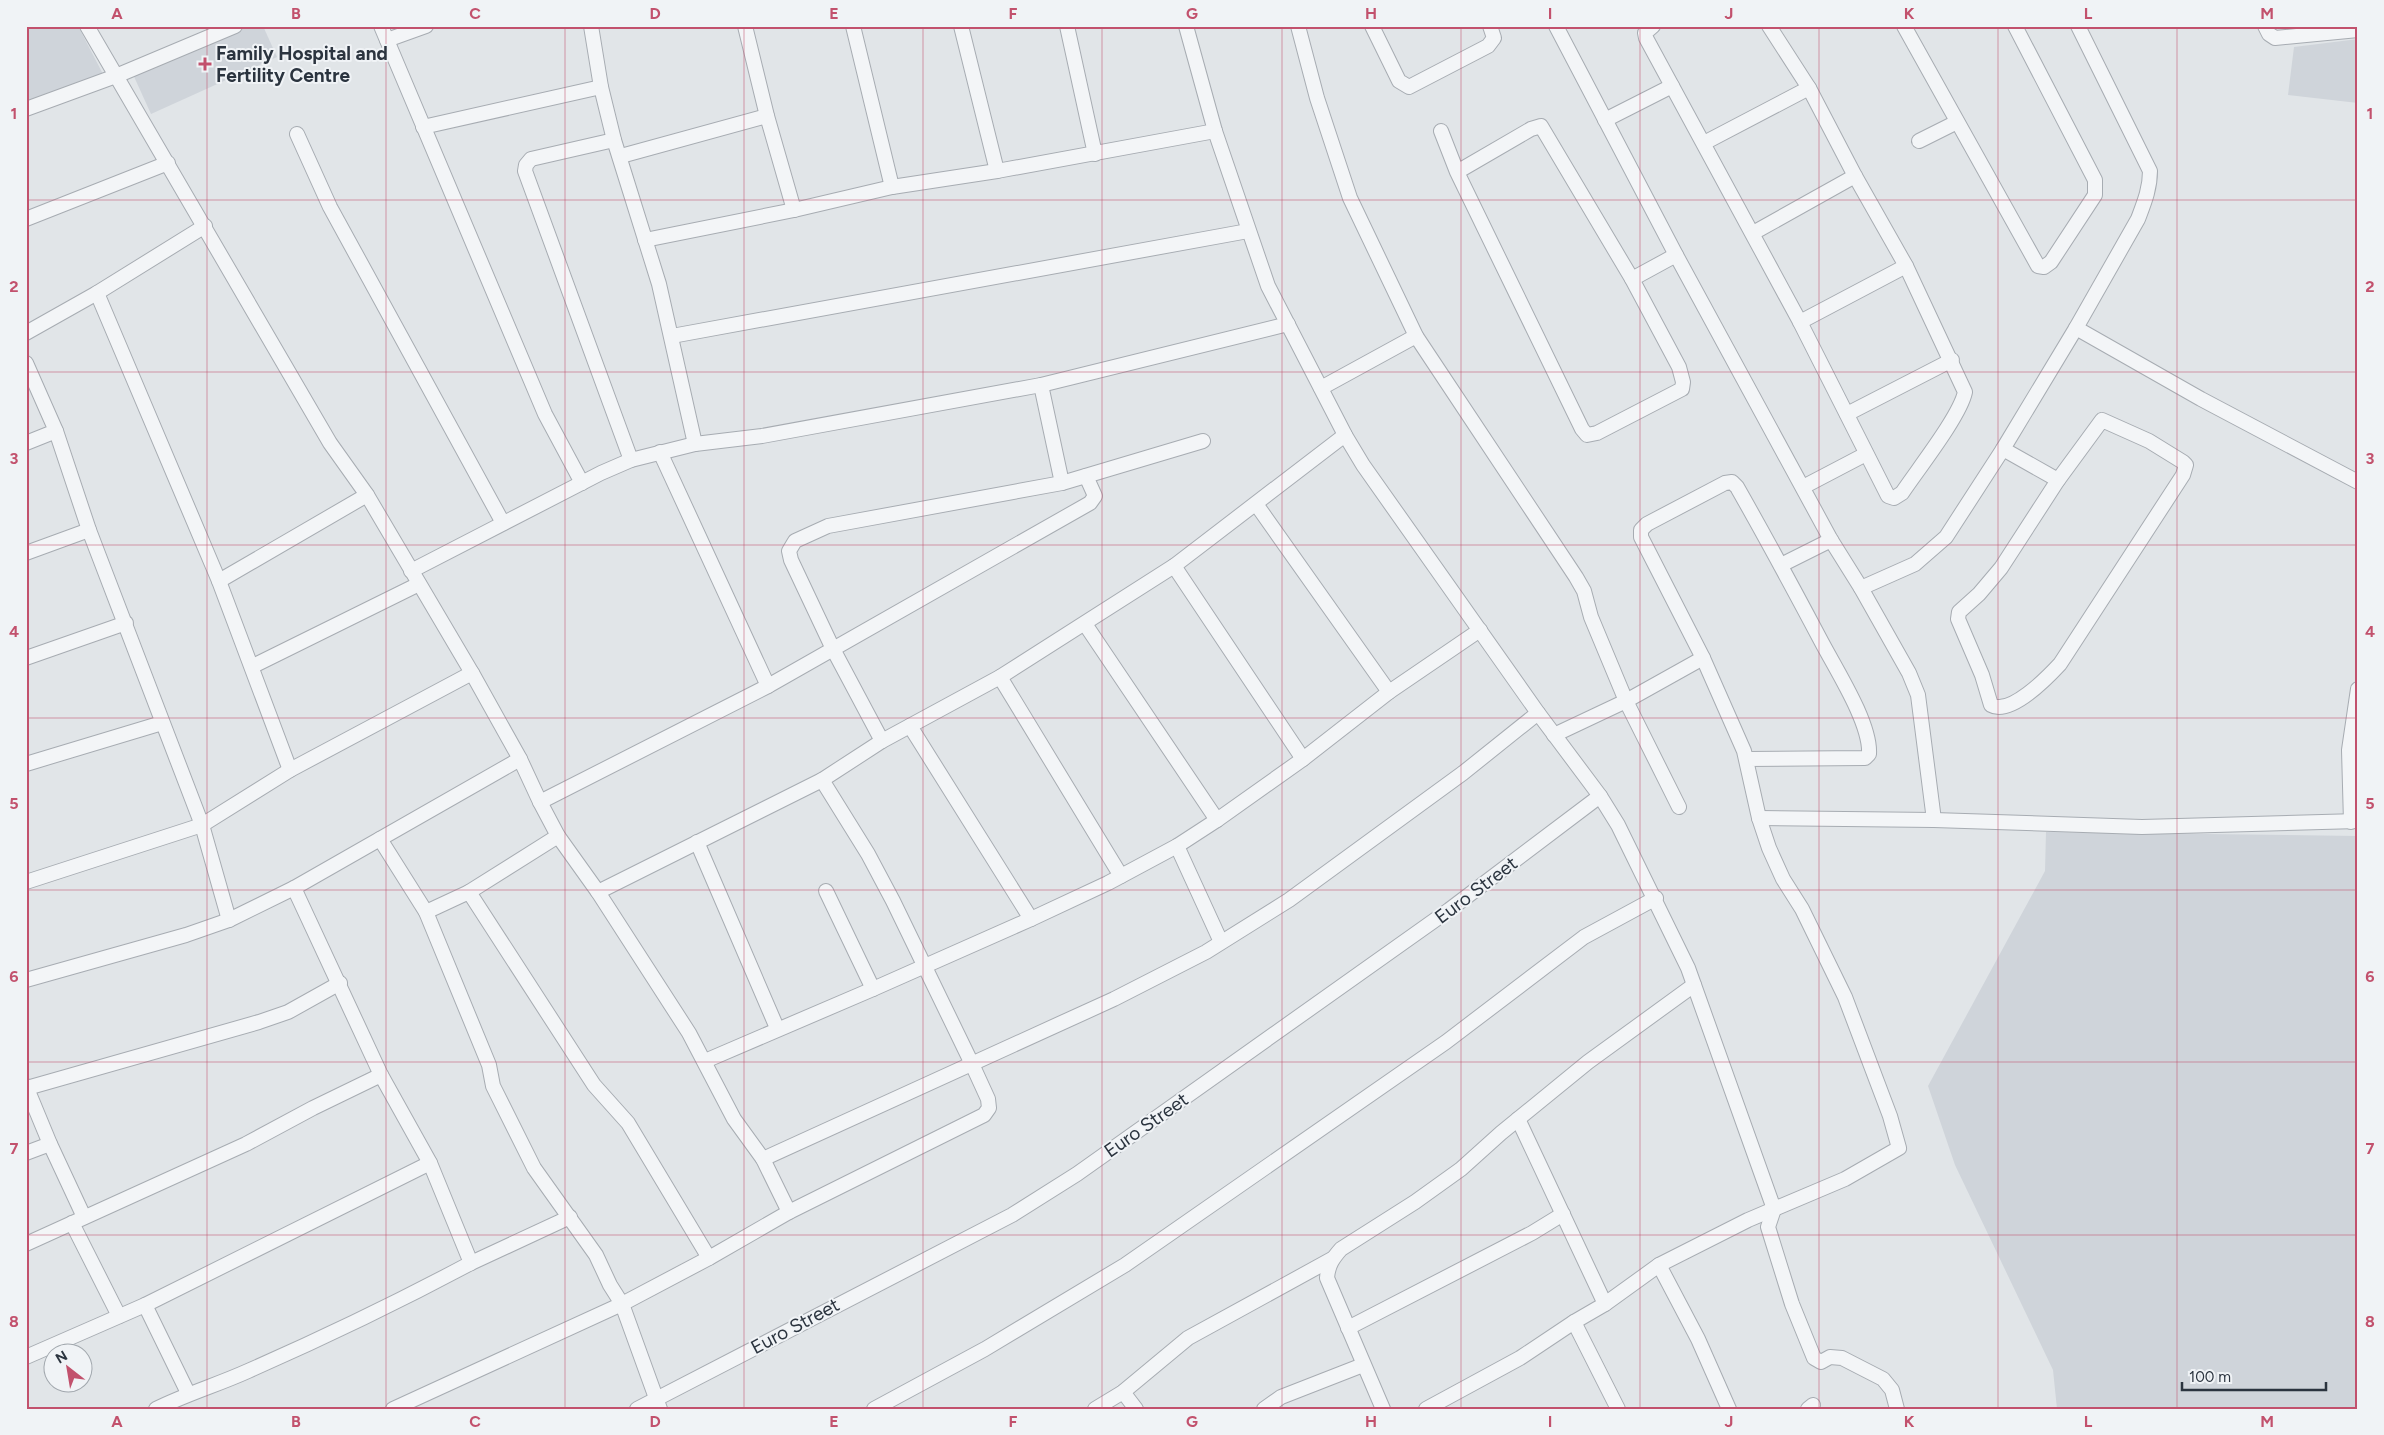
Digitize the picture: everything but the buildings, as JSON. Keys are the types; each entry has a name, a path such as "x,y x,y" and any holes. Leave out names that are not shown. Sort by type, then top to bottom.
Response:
{"street":[{"path":"88,26 330,443 367,495 472,673 520,758 558,836 598,892 705,1060 734,1119 763,1158 789,1212"},
{"path":"26,109 116,76 235,26"},
{"path":"381,26 545,414 582,483"},
{"path":"387,40 426,26"},
{"path":"591,26 601,87 614,140 621,156 672,336 695,444"},
{"path":"745,26 767,116 794,210"},
{"path":"853,26 892,187"},
{"path":"961,26 997,172"},
{"path":"1067,26 1095,154"},
{"path":"1186,26 1215,131 1268,286 1344,434 1363,466 1538,713 1600,796 1618,825 1677,941 1774,1209 1768,1227 1792,1304 1814,1358 1821,1362 1830,1357 1842,1358 1883,1379 1892,1390 1897,1409"},
{"path":"1298,26 1317,98 1350,198 1416,336 1576,577 1584,592 1591,617 1626,701 1679,807"},
{"path":"1372,26 1399,81 1409,87 1488,46 1494,38 1490,26"},
{"path":"1556,26 1676,254 1831,540 1861,588 1904,664 1918,695 1934,820"},
{"path":"1652,26 1645,33 1646,38 1753,233 1888,496 1894,498 1902,493 1963,400 1965,392 1952,360 1906,266 1808,88 1769,26"},
{"path":"1904,26 2038,266 2044,267 2051,262 2095,195 2095,180 2015,26"},
{"path":"1861,588 1915,564 1946,538 2004,449 2138,219 2150,184 2150,171 2144,155 2078,26"},
{"path":"2265,26 2275,38 2358,30"},
{"path":"1605,120 1672,86"},
{"path":"423,127 601,87"},
{"path":"1704,143 1808,88"},
{"path":"621,156 767,116"},
{"path":"1919,141 1957,122"},
{"path":"1441,131 1457,172 1582,429 1588,435 1597,433 1682,389 1683,382 1679,367 1632,279 1541,126 1531,129 1457,172"},
{"path":"645,240 794,210 892,187 997,172 1215,131"},
{"path":"297,134 330,207 503,523"},
{"path":"614,140 532,159 526,165 525,171 630,460"},
{"path":"26,219 168,164"},
{"path":"1753,233 1855,176"},
{"path":"26,333 205,226"},
{"path":"672,336 1248,230"},
{"path":"1632,279 1676,254"},
{"path":"1800,322 1906,266"},
{"path":"97,292 219,581 253,666 290,770"},
{"path":"411,571 630,460 695,444 762,436 1041,385 1288,324"},
{"path":"2076,328 2202,399 2358,482"},
{"path":"1321,388 1416,336"},
{"path":"1847,414 1952,360"},
{"path":"26,363 56,431 89,530 202,824 229,920"},
{"path":"1041,385 1062,483"},
{"path":"2102,420 2150,441 2186,465 2183,475 2060,664 2039,686 2005,707 1996,708 1991,705 1982,675 1958,619 1959,612 1979,594 2001,568 2058,480 2102,420"},
{"path":"26,443 56,431"},
{"path":"598,892 822,780 882,741 1000,677 1174,566 1344,434"},
{"path":"882,741 833,649 791,560 789,551 795,541 828,526 1062,483 1203,441"},
{"path":"2004,449 2058,480"},
{"path":"660,452 768,686"},
{"path":"1803,487 1866,454"},
{"path":"540,802 768,686 1094,502 1096,496 1086,476"},
{"path":"1426,1409 1520,1358 1605,1304 1659,1265 1774,1209 1845,1179 1899,1148 1890,1116 1845,997 1802,909 1783,879 1769,848 1759,818 1747,759 1703,658 1641,537 1641,530 1647,524 1725,482 1732,482 1737,488 1781,565 1862,722 1870,746 1869,754 1864,758 1747,759"},
{"path":"219,581 367,495"},
{"path":"1256,504 1389,692"},
{"path":"26,553 89,530"},
{"path":"1781,565 1831,540"},
{"path":"1174,566 1303,759"},
{"path":"253,666 419,584"},
{"path":"26,658 126,623"},
{"path":"1084,624 1217,820"},
{"path":"705,1060 873,989 1031,919 1121,876 1177,846 1303,759 1389,692 1480,630"},
{"path":"1554,735 1626,701 1703,658"},
{"path":"26,882 202,824 290,770 472,673"},
{"path":"1000,677 1121,876"},
{"path":"1759,818 1934,820 2142,827 2354,821 2349,750 2358,689"},
{"path":"763,1158 1114,999 1221,942 1305,888 1464,773 1538,713"},
{"path":"26,764 162,723"},
{"path":"910,726 1031,919"},
{"path":"26,980 186,935 229,920 294,888 520,758"},
{"path":"393,1409 622,1304 709,1258 789,1212 984,1115 989,1108 988,1099 972,1064 868,854 822,780"},
{"name":"Euro Street","path":"636,1409 659,1404 1012,1215 1077,1174 1449,910 1600,796"},
{"path":"426,912 469,892 558,836"},
{"path":"380,839 426,912 489,1065 493,1086 534,1168 596,1255 622,1304 659,1404"},
{"path":"697,842 777,1028"},
{"path":"1177,846 1221,942"},
{"path":"294,888 340,983 381,1075 430,1163 471,1263"},
{"path":"826,891 873,989"},
{"path":"469,892 594,1086 628,1123 709,1258"},
{"path":"879,1408 985,1349 1125,1265 1446,1042 1584,937 1656,898"},
{"path":"119,1316 78,1220 27,1087 259,1022 288,1012 340,983"},
{"path":"1383,1409 1326,1278 1332,1259 1341,1249 1415,1202 1461,1169 1518,1119 1588,1062 1694,985"},
{"path":"26,1244 229,1152 381,1075"},
{"path":"1518,1119 1605,1304"},
{"path":"26,1153 50,1144"},
{"path":"26,1357 145,1305 430,1163"},
{"path":"1348,1328 1524,1237 1562,1214"},
{"path":"156,1409 188,1393 246,1372 417,1292 471,1263 570,1217"},
{"path":"1095,1409 1123,1392 1188,1338 1332,1259"},
{"path":"1659,1265 1698,1339 1729,1409"},
{"path":"145,1305 188,1393"},
{"path":"1574,1322 1618,1409"},
{"path":"1264,1409 1281,1397 1363,1364"},
{"path":"1123,1392 1136,1409"}],"shaded area":[{"path":"26,26 78,26 104,76 26,104"},
{"name":"Family Hospital and Fertility Centre","path":"238,26 263,26 277,57 151,114 131,70"},
{"path":"2358,39 2358,103 2288,95 2294,47"},
{"path":"2046,832 2358,836 2358,1409 2057,1409 2053,1370 1955,1165 1928,1086 2045,871"}],"place":[{"name":"Family Hospital and Fertility Centre","path":"205,64"}]}
